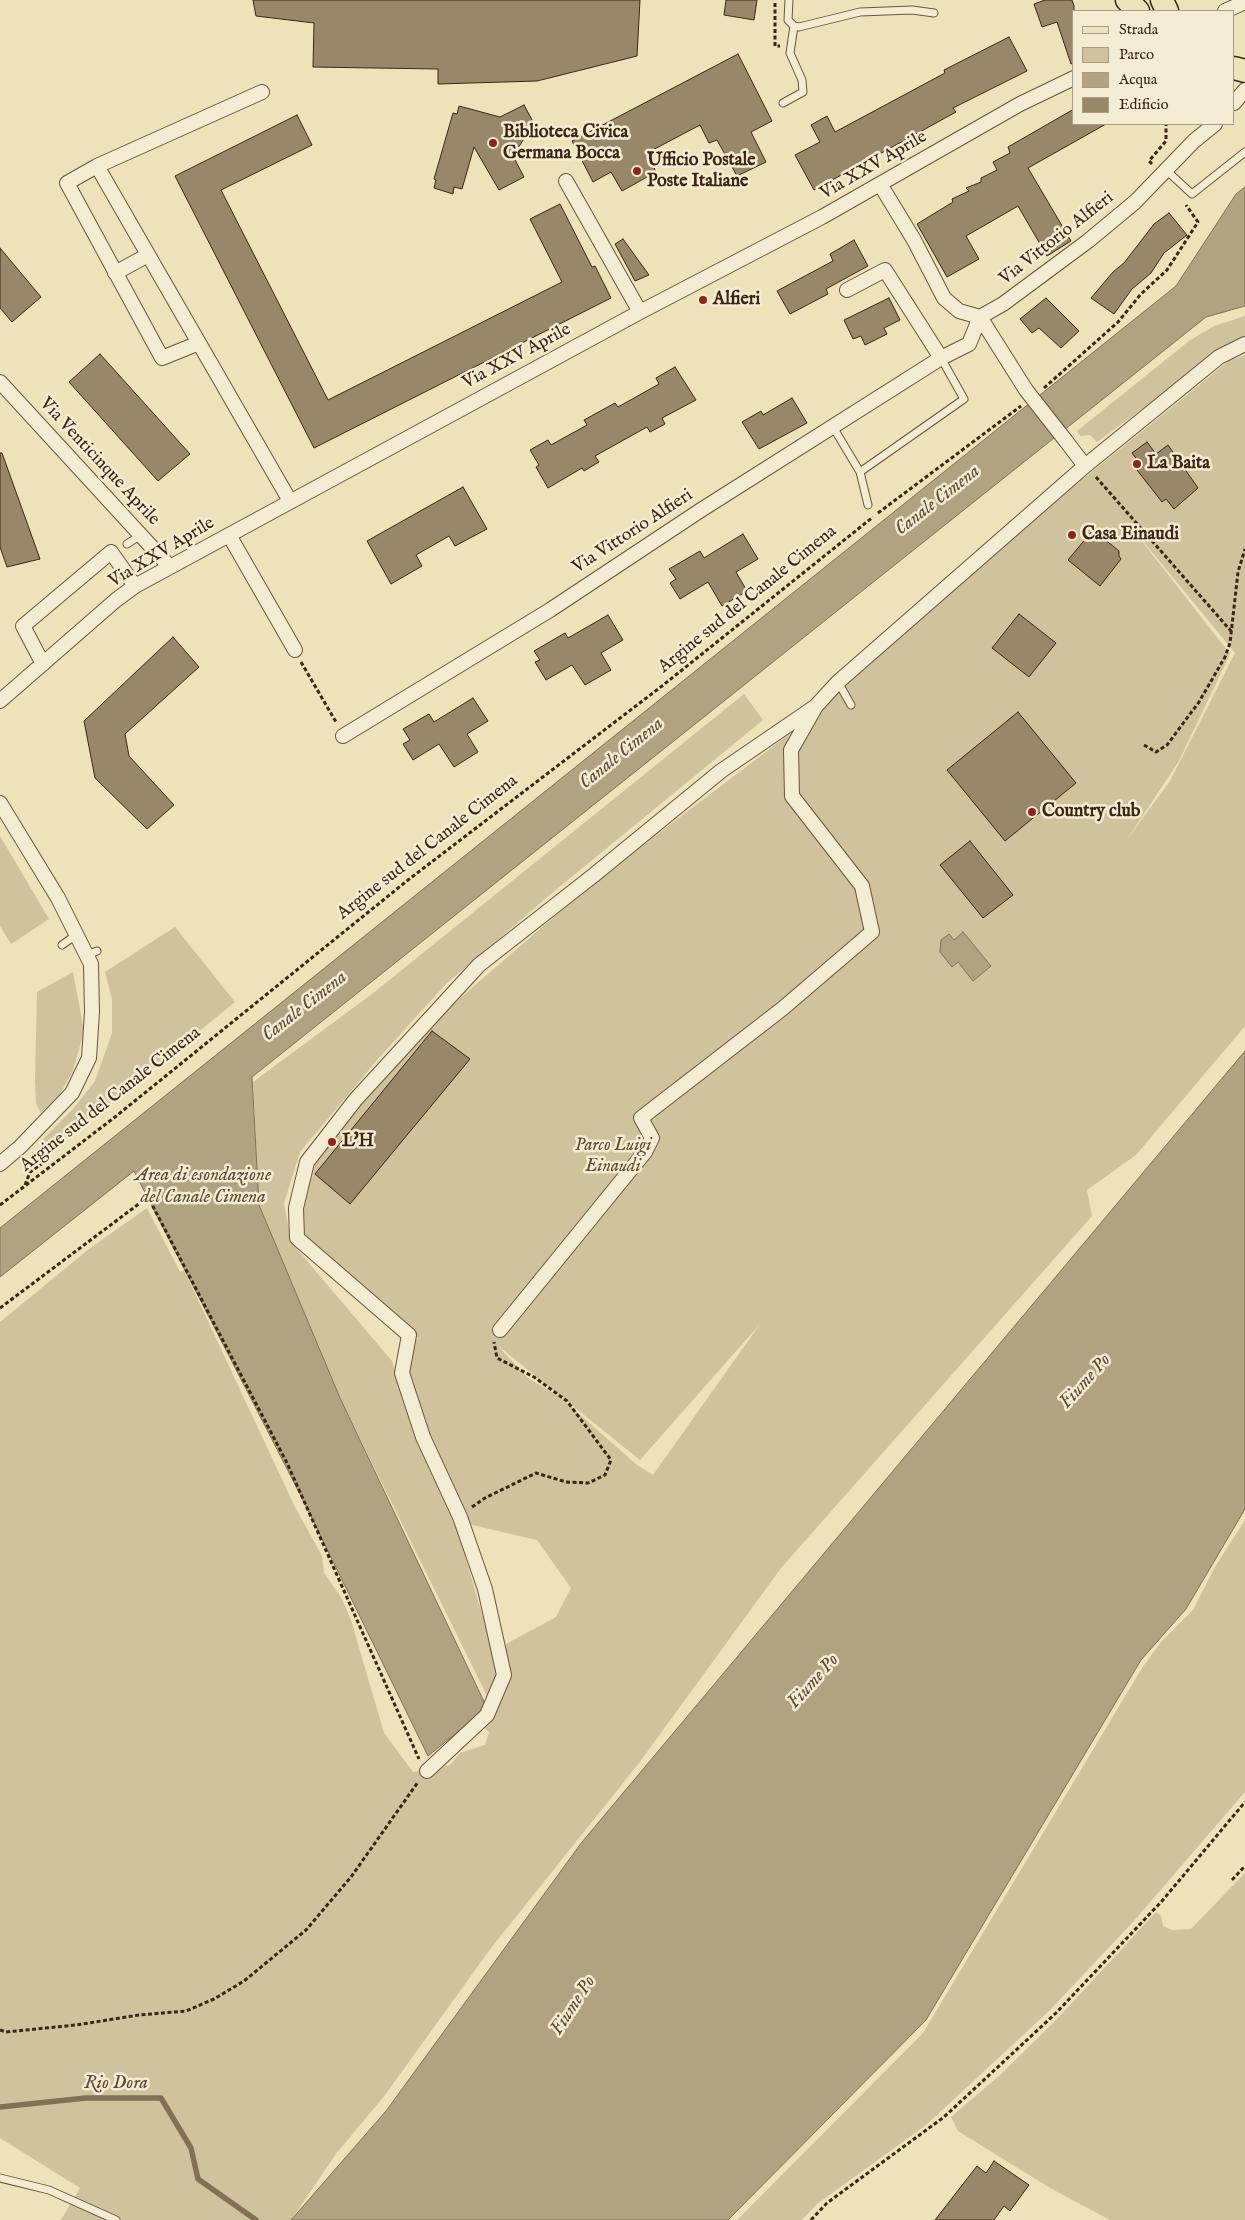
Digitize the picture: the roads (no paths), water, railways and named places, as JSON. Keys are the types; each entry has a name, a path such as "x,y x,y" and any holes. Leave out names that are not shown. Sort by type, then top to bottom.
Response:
{"street":[{"path":"1227,10 1245,2"},
{"name":"Via XXV Aprile","path":"0,701 116,600 136,586 640,312 721,271 880,184 1020,104 1072,79"},
{"path":"1235,102 1245,90"},
{"path":"199,343 162,358 67,182 97,166 262,92"},
{"name":"Via Vittorio Alfieri","path":"1194,140 1202,125"},
{"name":"Via Vittorio Alfieri","path":"343,736 550,610 833,426 941,358 968,344 980,317 1003,304 1088,241 1135,202 1194,140 1214,125"},
{"path":"97,166 290,501"},
{"path":"566,181 640,312"},
{"path":"880,184 914,240 944,298 959,311 980,317 1029,396 1085,466"},
{"path":"115,273 148,255"},
{"path":"847,290 885,270 941,358"},
{"path":"500,1330 645,1152 652,1138 641,1118 782,1009 872,932 862,886 792,796 791,750 816,706 838,682 1085,466 1219,357 1245,344"},
{"name":"Via Venticinque Aprile","path":"0,382 170,567"},
{"path":"229,535 294,650"},
{"path":"43,664 23,626 111,552 136,586"},
{"path":"427,1770 487,1715 504,1675 485,1589 460,1517 423,1437 402,1373 409,1335 297,1238 296,1208 307,1162 356,1099 479,965 594,875 720,770 816,706"},
{"path":"0,803 58,898 76,935 92,953 92,1012 89,1058 72,1093 20,1147 0,1164"}],"lane":[{"path":"789,0 788,20 794,26 800,27 860,12 912,10 934,13"},
{"path":"783,103 803,92 802,80 790,53 794,26"},
{"path":"1166,170 1192,194 1245,152"},
{"path":"860,472 964,399 941,358"},
{"path":"833,426 860,472 868,505"},
{"path":"126,544 141,535"},
{"path":"838,682 851,705"},
{"path":"62,945 76,935"},
{"path":"0,2178 49,2190 116,2220"}],"water":[{"path":"1245,187 1245,306 1206,317 252,1077 259,1205 340,1398 487,1708 428,1756 304,1502 134,1171 0,1277 0,1228 1176,286 1236,194"},
{"path":"963,932 991,966 973,981 958,962 952,967 940,952 941,940 949,934 954,940"},
{"name":"Fiume Po","path":"1245,1051 1245,1509 1186,1609 1141,1660 926,2020 728,2220 291,2220 386,2111 582,1842"}],"waterway":[{"name":"Rio Dora","path":"0,2107 86,2098 161,2098 191,2148 198,2179 256,2220"}],"place":[{"name":"Biblioteca Civica Germana Bocca","path":"493,143"},
{"name":"Ufficio Postale Poste Italiane","path":"637,171"},
{"name":"Alfieri","path":"703,300"},
{"name":"La Baita","path":"1137,464"},
{"name":"Casa Einaudi","path":"1072,535"},
{"name":"Country club","path":"1032,812"},
{"name":"L'H","path":"332,1142"}],"water label":[{"name":"Canale Cimena","path":"938,501"},
{"name":"Canale Cimena","path":"622,754"},
{"name":"Canale Cimena","path":"305,1007"},
{"name":"Area di esondazione del Canale Cimena","path":"203,1187"}],"park label":[{"name":"Parco Luigi Einaudi","path":"613,1156"}]}
